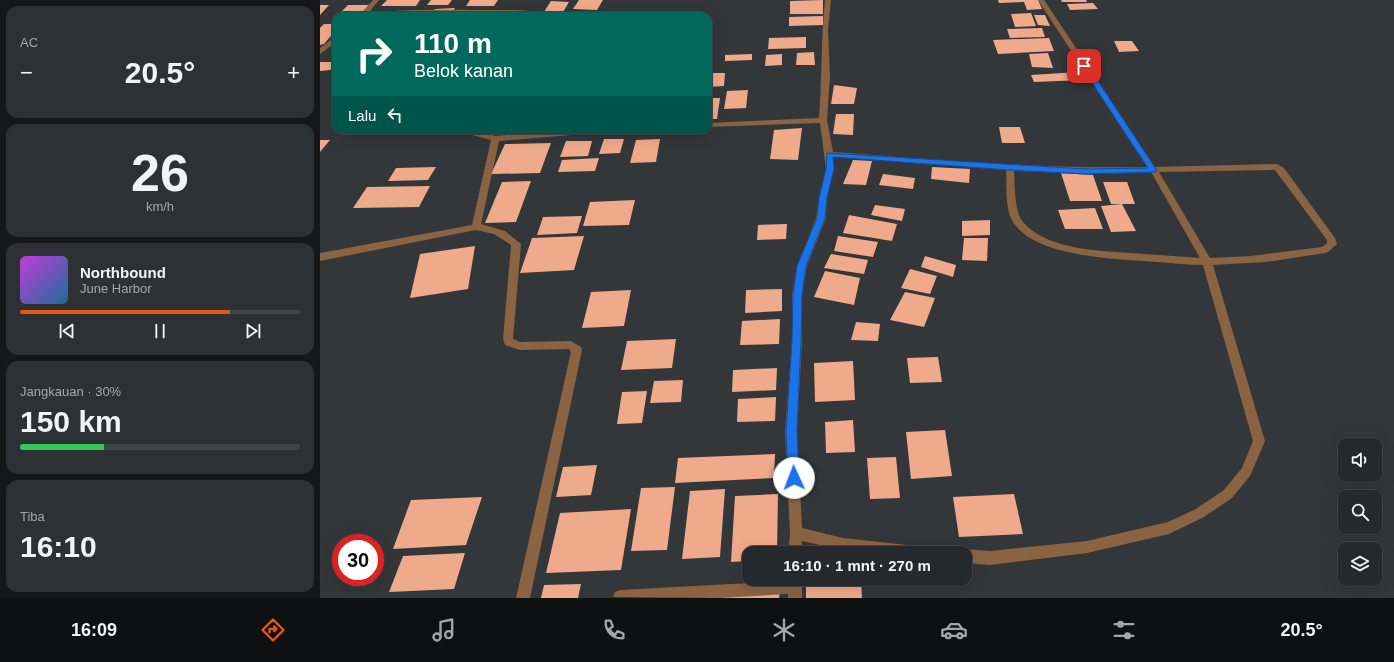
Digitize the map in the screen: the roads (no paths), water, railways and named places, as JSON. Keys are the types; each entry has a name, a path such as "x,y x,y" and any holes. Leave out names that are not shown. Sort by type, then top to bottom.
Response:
{"street":[{"path":"366,12 376,0"},
{"path":"795,546 791,431 797,341 797,295 802,266 821,218 823,198 830,169 823,120 828,0"},
{"path":"972,557 990,558 1087,547 1169,528 1200,513 1228,494 1246,472 1259,441 1207,262 1154,170 1041,0"},
{"path":"430,12 512,12"},
{"path":"321,50 332,41"},
{"path":"712,125 823,120"},
{"path":"476,134 495,140 547,134"},
{"path":"476,227 495,140"},
{"path":"829,154 1010,168 1085,171 1277,167 1281,170 1332,240 1332,244 1325,250 1260,259 1207,262 1076,250 1052,244 1030,234 1019,224 1014,213 1010,168"},
{"path":"320,257 476,227 493,229 506,234 516,244 508,339 509,342 520,346 571,344 577,350 523,598"},
{"path":"796,533 843,544 859,546"},
{"path":"620,597 794,588"}]}
